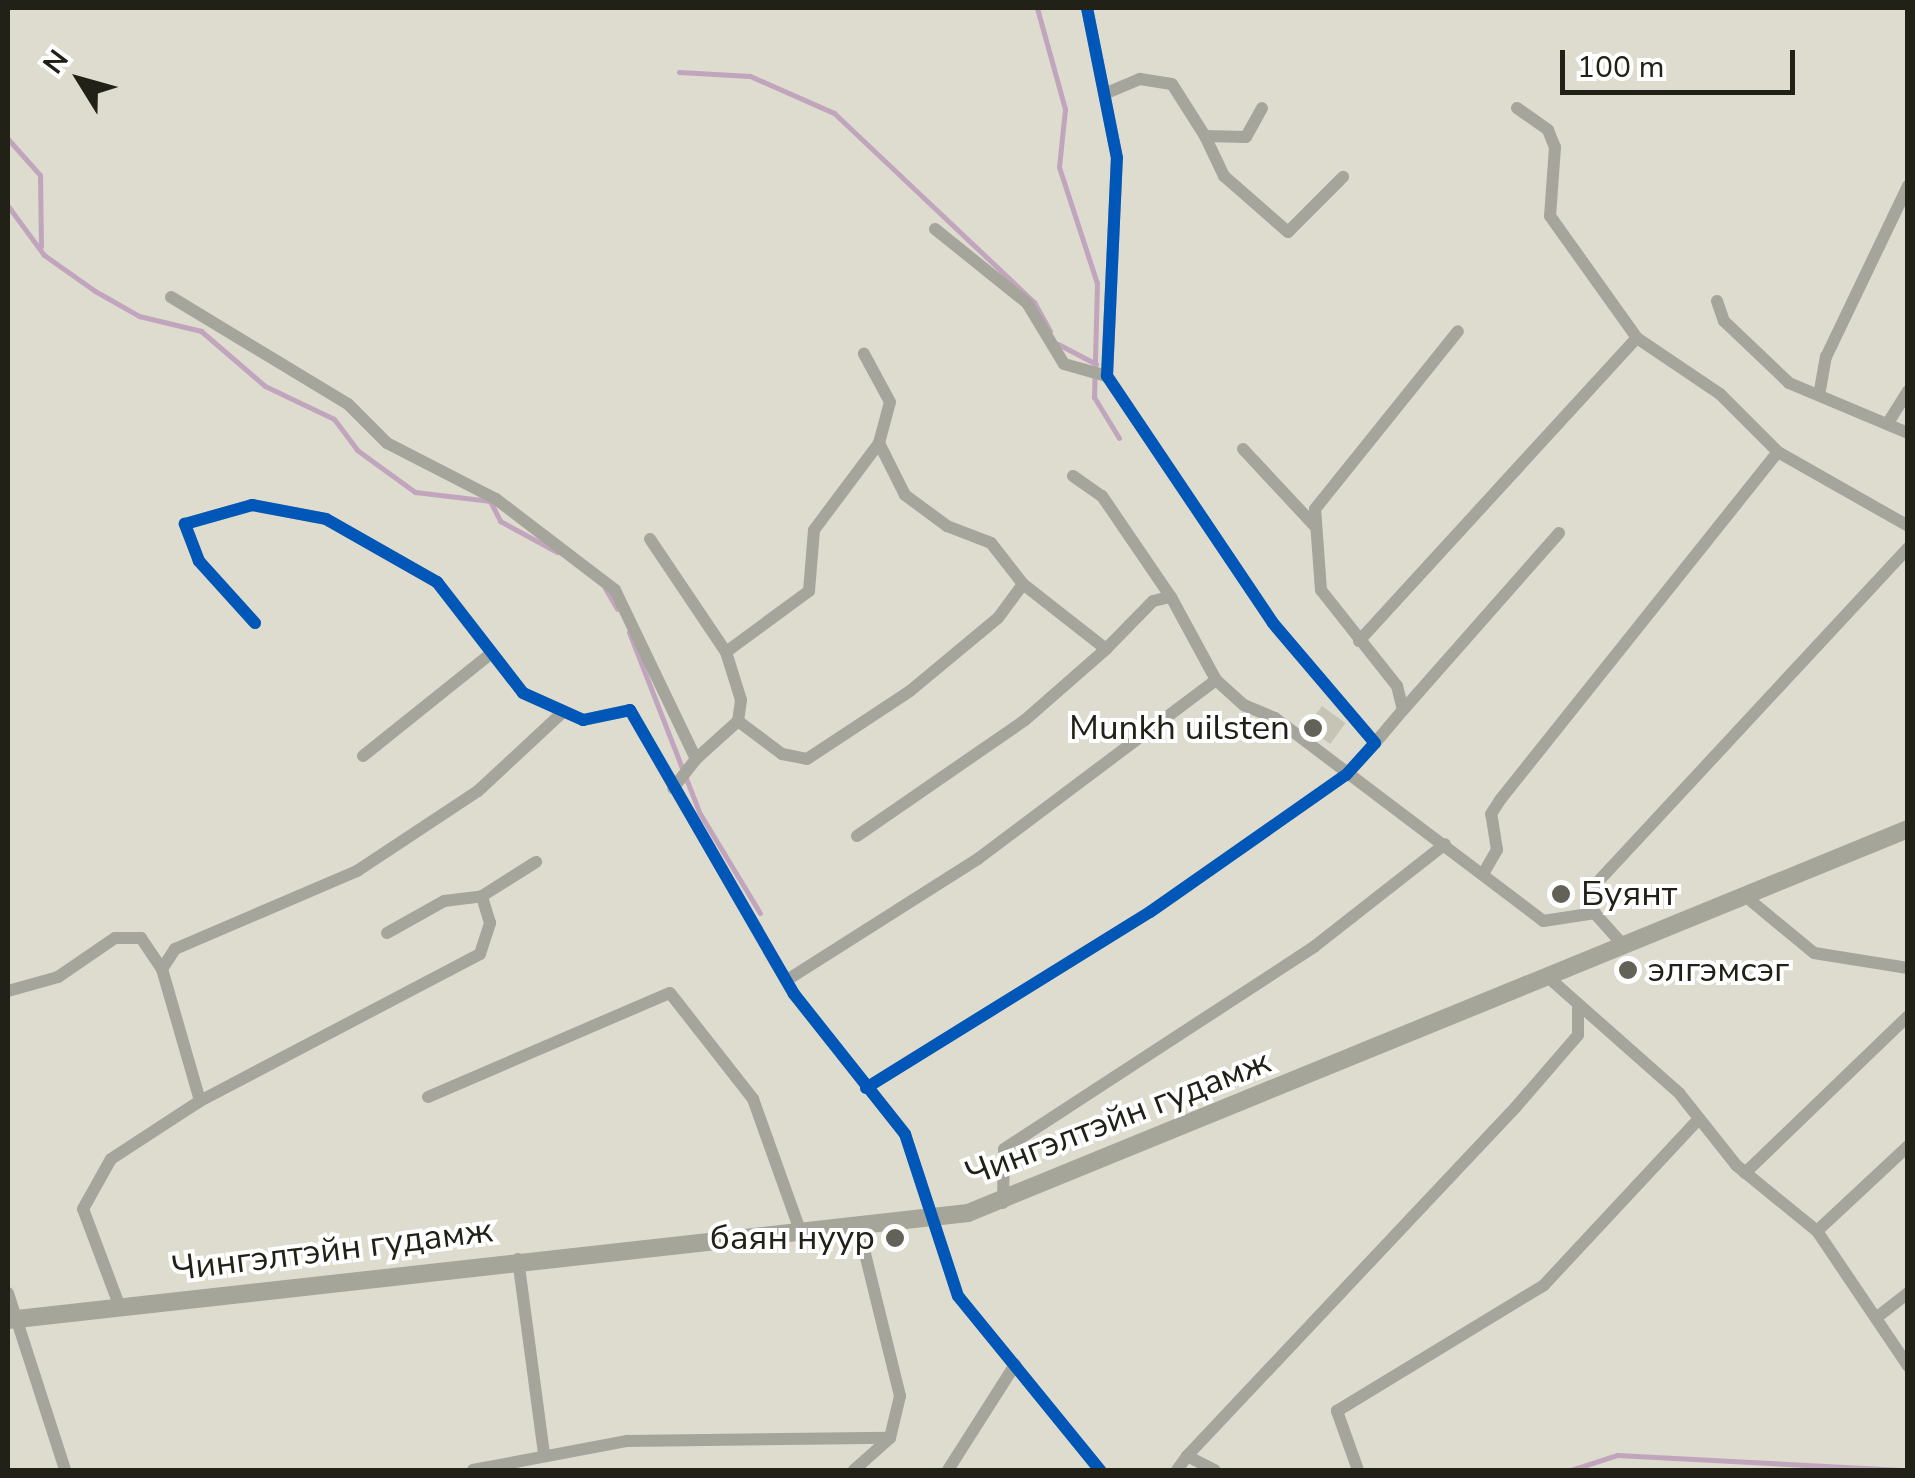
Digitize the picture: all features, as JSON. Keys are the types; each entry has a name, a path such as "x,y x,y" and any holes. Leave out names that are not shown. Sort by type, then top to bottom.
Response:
{"main road":[{"name":"Чингэлтэйн гудамж","path":"15,1320 518,1260 930,1218 1003,1203 1908,829"}],"street":[{"path":"1087,8 1108,92 1117,158 1106,376 1273,623 1375,743"},
{"path":"1108,92 1140,79 1172,84 1205,136 1224,176 1288,232 1342,176"},
{"path":"1205,136 1246,136 1262,108"},
{"path":"1517,108 1548,130 1554,147 1550,216 1637,338 1706,383 1778,452 1908,526"},
{"path":"1820,390 1826,357 1908,186"},
{"path":"936,229 1027,303 1064,364 1106,376"},
{"path":"170,296 348,404 387,443 436,461 578,556 615,590 696,759"},
{"path":"1717,302 1724,321 1779,374 1908,434"},
{"path":"1403,710 1397,686 1321,590 1314,526 1338,472 1458,332"},
{"path":"1359,641 1637,338"},
{"path":"726,652 809,591 814,530 879,443 890,402 864,354"},
{"path":"1888,423 1908,391"},
{"path":"879,443 905,495 947,526 991,543 1022,584 1106,649"},
{"path":"1243,448 1314,526"},
{"path":"1484,874 1497,850 1491,814 1500,800 1778,452"},
{"path":"1073,476 1102,496 1171,597 1216,680 1445,844 1543,921 1595,913"},
{"path":"255,623 199,560 185,524 252,505 326,518 437,582 489,654 523,692 584,720 630,710 787,980 905,1134 958,1296 1100,1470"},
{"path":"866,1088 1150,912 1346,774 1559,533"},
{"path":"650,539 726,652 738,721 782,754 807,759 910,691 998,618 1022,584"},
{"path":"1624,946 1595,913 1588,896 1629,843 1739,739 1908,548"},
{"path":"857,836 1039,710 1154,601 1171,597"},
{"path":"363,756 489,654"},
{"path":"787,980 980,858 1216,680"},
{"path":"162,969 176,949 357,871 478,792 562,713"},
{"path":"673,788 696,759 738,721"},
{"path":"1003,1203 1004,1148 1314,946 1445,844"},
{"path":"386,933 444,901 482,896 536,862"},
{"path":"121,1310 83,1208 112,1160 200,1101 480,954 490,923 482,896"},
{"path":"1745,896 1814,952 1908,968"},
{"path":"8,991 58,976 115,938 141,938 162,969 200,1101"},
{"path":"1548,978 1679,1093 1698,1122 1745,1173 1816,1231 1908,1366"},
{"path":"428,1097 670,992 753,1099 800,1230"},
{"path":"1177,1470 1515,1108 1578,1035 1578,1008"},
{"path":"1745,1173 1908,1016"},
{"path":"1358,1470 1337,1411 1544,1285 1698,1122"},
{"path":"1816,1231 1908,1146"},
{"path":"854,1470 890,1438 896,1371 858,1225"},
{"path":"518,1260 544,1453"},
{"path":"8,1293 65,1470"},
{"path":"1876,1318 1908,1293"},
{"path":"948,1470 1016,1365"},
{"path":"473,1470 544,1453 706,1435 890,1438"},
{"path":"1187,1456 1214,1470"}],"building":[{"path":"1322,706 1345,723 1330,744 1307,727"}],"waterway":[{"path":"1037,8 1065,109 1059,167 1097,283 1094,397 1119,438"},
{"path":"679,72 750,76 834,113 1034,302 1050,331"},
{"path":"8,139 40,175 41,246"},
{"path":"8,206 44,255 95,291 139,316 201,331 265,386 334,419 357,450 415,492 490,501 500,521 557,552"},
{"path":"1058,344 1096,364"},
{"path":"605,588 617,609"},
{"path":"629,632 699,812 760,913"},
{"path":"1571,1470 1617,1455 1908,1470"}],"cycle path":[{"path":"866,1088 1150,912 1346,775 1375,743 1273,623 1107,376 1117,158 1087,8"},
{"path":"255,623 199,561 185,524 252,505 326,519 437,582 523,693 583,720 630,710 794,994 905,1134 958,1296 1100,1470"}],"place":[{"name":"Munkh uilsten","path":"1313,728"},
{"name":"Буянт","path":"1561,894"},
{"name":"элгэмсэг","path":"1628,970"},
{"name":"баян нуур","path":"895,1238"}]}
